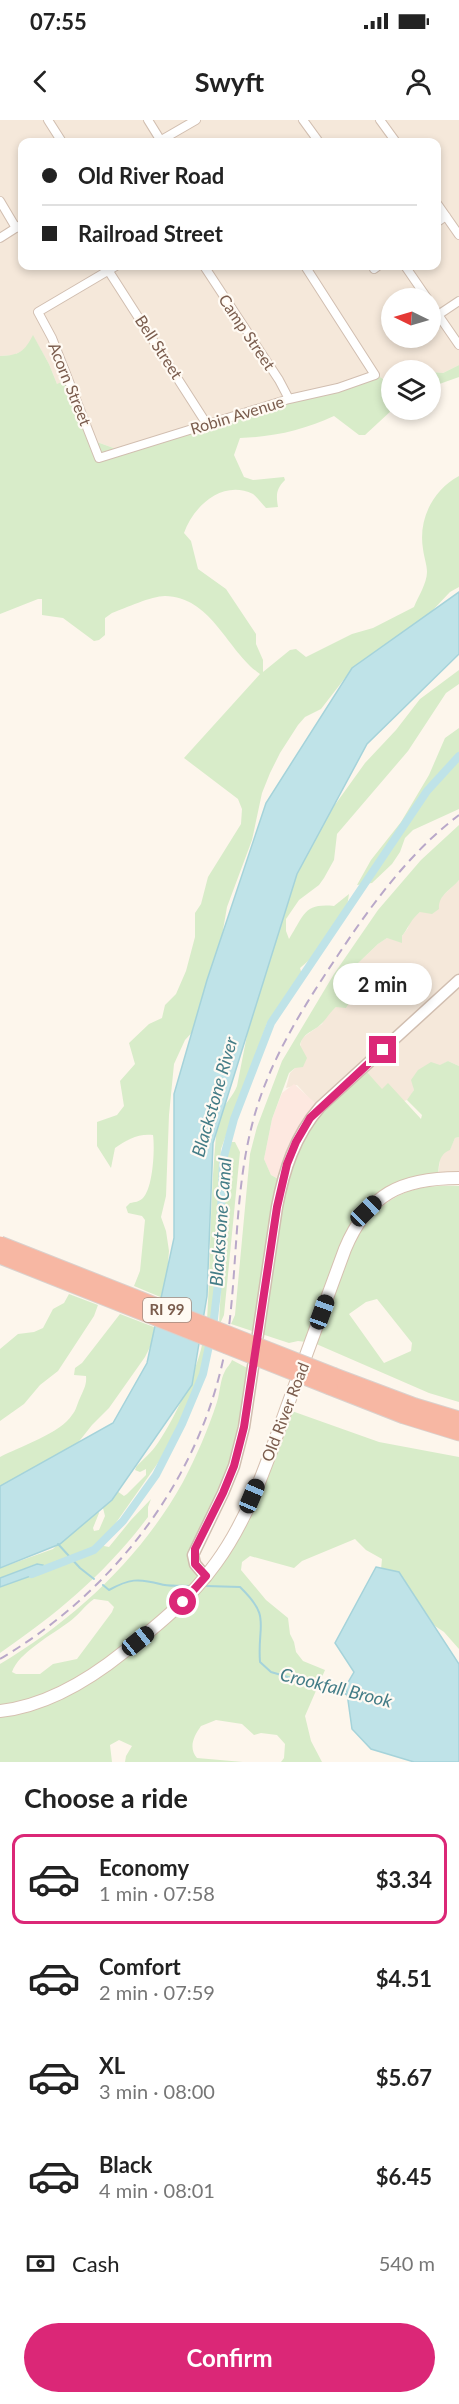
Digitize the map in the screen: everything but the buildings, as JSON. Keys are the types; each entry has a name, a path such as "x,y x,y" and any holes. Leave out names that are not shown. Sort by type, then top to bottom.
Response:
{"highway":[{"name":"RI 99","path":"0,1244 333,1382 404,1416 459,1433"},
{"name":"RI 99","path":"0,1256 333,1382 459,1419"}],"main road":[{"name":"Old River Road","path":"3,1710 62,1693 93,1675 162,1621 206,1576 225,1550 244,1515 356,1225 378,1200 397,1188 424,1179 459,1178"}],"street":[{"path":"48,120 59,138"},
{"path":"148,120 158,138"},
{"path":"167,138 196,120"},
{"path":"303,120 316,138"},
{"path":"380,120 393,138"},
{"path":"0,201 18,225"},
{"path":"441,209 459,236"},
{"path":"441,220 446,216"},
{"path":"0,238 18,227"},
{"name":"Acorn Street","path":"99,458 52,338 38,312 109,270"},
{"name":"Bell Street","path":"113,270 208,426"},
{"name":"Camp Street","path":"207,270 289,399"},
{"name":"Robin Avenue","path":"99,458 375,375 308,270"},
{"path":"408,270 421,288"},
{"path":"441,313 459,301"},
{"path":"441,319 459,345"},
{"path":"206,1576 195,1564 193,1555 223,1493 239,1449 254,1368 277,1207 282,1181 296,1142 310,1118 320,1107 459,980"}],"shaded area":[{"path":"0,120 459,120 459,365 443,373 441,373 441,360 381,360 381,378 369,370 363,382 122,451 94,441 57,384 33,336 25,350 13,355 0,356"},
{"path":"459,880 459,1066 448,1061 413,1083 414,1090 409,1099 402,1102 322,1109 297,1085 286,1088 290,1073 295,1068 302,1038 322,1024 327,1014 336,1007 347,1004 354,994 350,986 354,967 387,938 395,939 402,936 410,920 420,912 427,911"},
{"path":"294,1084 322,1109 283,1181 271,1175 264,1159 272,1119 282,1093"},
{"path":"459,1137 459,1179 438,1181 440,1157 442,1153 450,1149 455,1138"}],"green space":[{"path":"33,335 57,384 66,380 94,441 122,451 213,423 212,430 214,425 363,382 369,370 381,378 381,420 365,435 359,435 334,416 288,432 240,438 234,455 244,477 253,480 284,477 285,480 277,492 278,507 266,508 253,494 242,490 230,490 210,498 188,523 184,533 191,541 198,569 226,589 256,634 256,644 263,660 263,672 290,650 296,649 306,657 352,634 373,628 414,607 427,576 422,538 425,516 435,497 459,476 459,587 450,592 432,611 345,678 321,709 305,717 280,753 262,793 252,840 227,907 219,953 198,1026 185,1040 174,1064 169,1115 166,1196 161,1217 169,1251 165,1299 134,1286 140,1271 145,1220 142,1216 128,1213 126,1207 143,1198 149,1186 154,1149 153,1135 133,1138 115,1148 111,1168 97,1146 97,1122 117,1115 124,1106 120,1081 135,1064 129,1043 149,1024 162,1018 165,1005 176,994 186,971 195,937 195,913 201,904 208,877 241,824 242,809 238,799 184,758 260,674 248,664 207,615 195,605 181,599 159,597 112,613 105,618 105,635 94,641 63,618 42,615 42,599 0,614 0,356 21,352"},
{"path":"459,365 459,377 441,383 441,373"},
{"path":"459,670 459,684 446,693 408,751 337,834 334,860 324,878 319,885 299,900 286,919 289,939 310,909 334,906 349,894 346,913 314,956 300,968 303,978 294,984 267,1023 221,1149 218,1246 212,1325 207,1321 212,1194 218,1117 237,1086 267,934 318,824 365,763 396,730 420,699"},
{"path":"459,728 459,809 413,830 405,838 392,864 372,883 357,885 371,860 401,822 429,775 445,738"},
{"path":"459,825 459,880 443,896 439,909 432,914 420,912 414,917 402,936 402,943 387,938 354,967 350,986 354,994 346,1008 336,1007 317,1028 303,1038 300,1045 307,1058 303,1067 295,1068 289,1073 272,1119 264,1159 271,1175 282,1181 296,1149 322,1109 366,1071 382,1089 388,1083 421,1119 422,1115 407,1100 414,1090 411,1080 418,1070 431,1062 440,1065 448,1061 459,1066 459,1137 455,1138 450,1150 441,1159 438,1181 407,1188 381,1204 383,1206 419,1188 459,1186 459,1402 429,1393 314,1343 298,1341 289,1343 231,1324 235,1315 250,1154 257,1127 282,1061 334,974 378,910 421,860","holes":["377,1299 412,1343 411,1351 384,1363 349,1314 366,1302"]},
{"path":"231,1142 235,1142 240,1152 224,1315 219,1326 224,1241 223,1185"},
{"path":"69,1294 98,1305 94,1316 58,1371 40,1385 24,1404 0,1421 0,1349 18,1334 43,1328 53,1309 64,1303"},
{"path":"120,1314 159,1329 145,1357 109,1408 73,1449 0,1487 0,1457 49,1434 67,1422 73,1413 86,1379 86,1376 74,1375 75,1368 82,1363"},
{"path":"203,1339 208,1340 198,1379 167,1450 106,1537 104,1546 109,1547 151,1499 148,1517 115,1556 80,1591 42,1623 0,1653 0,1587 42,1572 43,1566 36,1564 0,1578 0,1568 53,1549 96,1506 99,1513 93,1528 94,1531 99,1530 105,1516 102,1504 117,1491 124,1496 146,1475 146,1469 140,1472 135,1470 136,1467 155,1447 177,1410 197,1364"},
{"path":"232,1360 253,1371 220,1504 197,1559 208,1576 289,1410 379,1442 459,1457 459,1649 444,1632 420,1616 380,1580 382,1559 366,1550 355,1539 302,1561 294,1568 250,1556 242,1562 241,1570 266,1600 288,1618 296,1652 303,1661 325,1670 305,1716 311,1741 322,1762 281,1762 284,1758 285,1744 277,1735 261,1733 254,1735 242,1724 216,1720 201,1726 198,1730 192,1746 194,1754 197,1758 243,1762 125,1762 132,1746 119,1740 110,1745 112,1762 0,1762 0,1664 54,1628 79,1607 104,1585 147,1536 166,1510 193,1463 218,1398 223,1375","holes":["94,1599 108,1601 114,1607 112,1612 77,1659 53,1664 40,1674 12,1672 28,1651 72,1620"]}],"water":[{"name":"Blackstone River","path":"459,592 459,654 367,744 297,874 213,1143 207,1296 192,1385 112,1500 60,1544 0,1568 0,1486 113,1423 147,1363 174,1238 174,1094 207,980 266,803 352,668"},
{"path":"37,1564 43,1565 42,1572 0,1587 0,1578"},
{"path":"376,1567 399,1572 459,1664 459,1762 414,1762 371,1749 352,1729 346,1686 354,1672 335,1643"}],"waterway":[{"name":"Blackstone Canal","path":"32,1574 94,1550 123,1521 156,1475 182,1424 203,1374 213,1327 218,1284 223,1160 234,1119 271,1023 427,791 459,756"},
{"name":"Crookfall Brook","path":"58,1544 80,1568 94,1579"},
{"name":"Crookfall Brook","path":"103,1585 109,1590 139,1580 190,1586"},
{"name":"Crookfall Brook","path":"206,1586 240,1587 250,1598 260,1614 260,1662 271,1672 349,1695"}],"railway":[{"path":"0,1659 45,1629 86,1595 123,1557 155,1515 183,1469 205,1421 221,1371 230,1318 242,1175 251,1129 266,1082 299,1017 364,917 408,862 459,815"}],"route":[{"path":"183,1602 206,1576 195,1564 193,1555 214,1514 234,1466 244,1427 277,1207 287,1164 310,1118 383,1050"}]}
